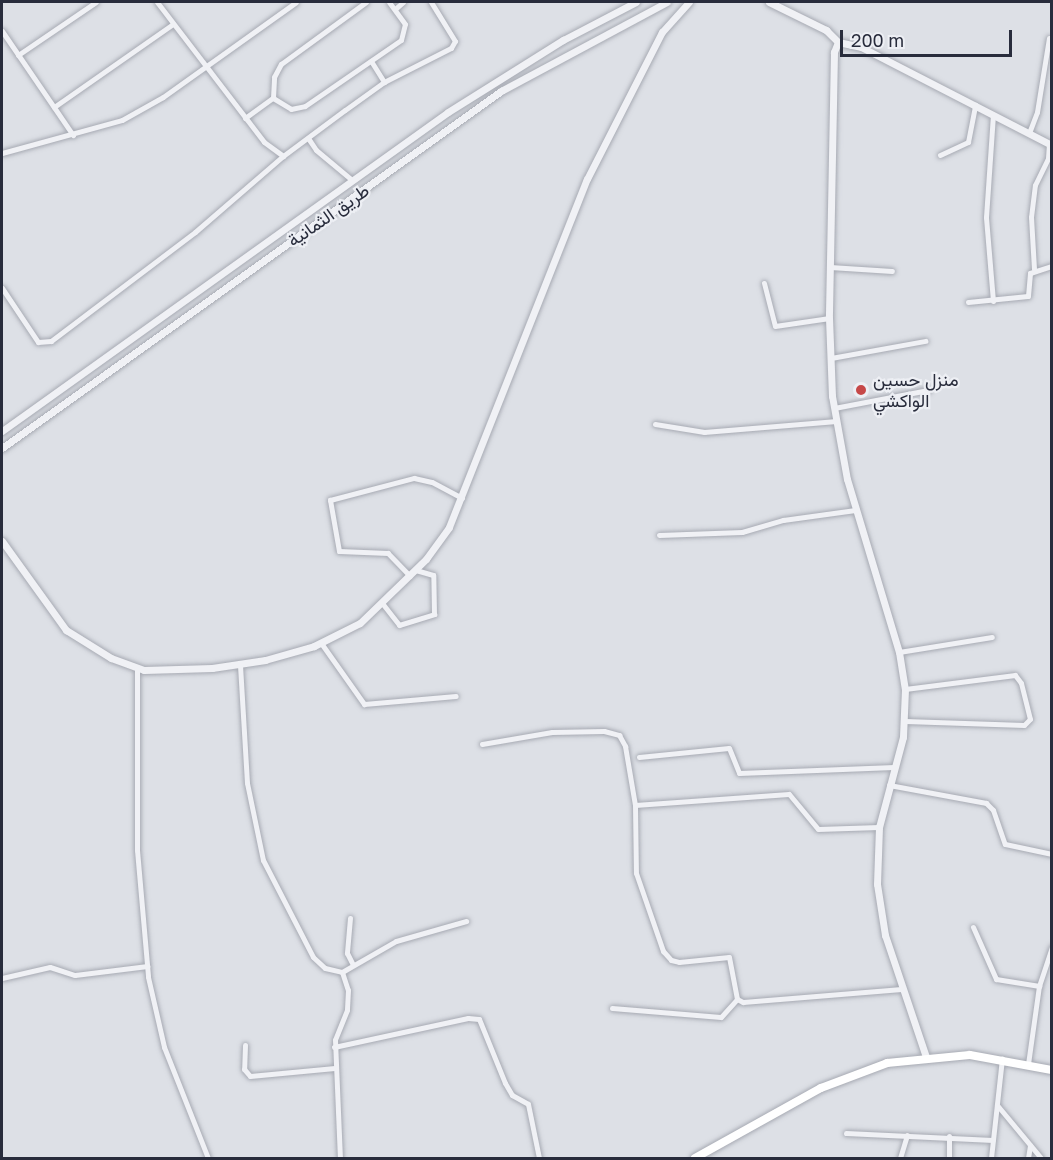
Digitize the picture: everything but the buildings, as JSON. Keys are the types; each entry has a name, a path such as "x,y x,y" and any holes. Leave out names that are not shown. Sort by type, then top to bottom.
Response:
{"main road":[{"path":"696,1158 729,1136 840,1079 887,1063 926,1057 1002,1059 1052,1070"}],"street":[{"path":"18,55 96,2"},
{"path":"157,2 203,67 264,142 283,156"},
{"path":"2,153 73,135 137,112 297,2"},
{"path":"273,98 274,77 281,64 366,2"},
{"path":"273,98 291,108 305,106 405,36 405,24 389,2"},
{"path":"394,9 403,2"},
{"path":"2,288 38,342 46,344 195,232 283,156 384,82 455,44 431,2"},
{"path":"2,431 481,90 636,2"},
{"name":"طريق الثمانية","path":"2,448 501,91 667,2"},
{"path":"2,541 66,630 97,651 137,668 161,670 240,665 321,644 360,623 412,573 443,537 462,498 586,178 662,32 689,2"},
{"path":"769,2 826,30 838,42 861,46 1050,145 1048,158 1035,185 1031,217 1034,269 1028,296 968,302"},
{"path":"54,107 173,24"},
{"path":"2,32 73,135"},
{"path":"1029,133 1037,112 1049,38"},
{"path":"838,42 834,52 829,318 834,408 855,510 899,652 905,689 905,721 879,827 879,902 902,989 926,1057"},
{"path":"371,61 384,82"},
{"path":"245,118 273,98"},
{"path":"940,155 968,142 975,105"},
{"path":"993,115 986,217 993,301"},
{"path":"308,138 316,150 352,180"},
{"path":"1034,269 1052,266"},
{"path":"830,267 892,271"},
{"path":"764,282 775,326 829,318"},
{"path":"831,358 925,341"},
{"path":"834,408 928,390"},
{"path":"655,424 704,432 837,421"},
{"path":"382,603 399,625 434,614 433,575 412,573 388,553 339,551 330,500 414,478 432,482 462,498"},
{"path":"659,535 742,532 783,520 855,510"},
{"path":"899,652 992,637"},
{"path":"321,644 364,704 456,696"},
{"path":"240,665 247,783 263,861 313,957 325,968 342,972 404,938 466,921"},
{"path":"137,668 137,838 147,966 164,1047 208,1158"},
{"path":"905,689 1015,675 1021,683 1030,718 1024,725 905,721"},
{"path":"482,744 552,732 616,733 625,746 634,805 633,862 663,951 671,960 679,962 729,957 737,999"},
{"path":"639,757 729,748 739,773 894,767"},
{"path":"890,785 986,803 993,810 1005,844 1052,854"},
{"path":"634,805 789,794 818,829 879,827"},
{"path":"350,918 347,953 353,964"},
{"path":"973,927 996,980 1039,986"},
{"path":"1028,1064 1039,986 1052,947"},
{"path":"2,978 50,967 75,975 147,966"},
{"path":"340,1158 334,1047 350,999 342,972"},
{"path":"737,999 743,1002 902,989"},
{"path":"612,1008 721,1017 737,999"},
{"path":"334,1047 468,1018 478,1019 512,1095 528,1104 539,1158"},
{"path":"245,1045 244,1068 250,1076 335,1068"},
{"path":"991,1158 1002,1059"},
{"path":"997,1105 1041,1158"},
{"path":"846,1133 949,1136 993,1140"},
{"path":"900,1158 907,1135"},
{"path":"949,1136 949,1158"},
{"path":"1028,1158 1030,1145"}],"place":[{"name":"منزل حسين الواكشي","path":"861,390"}]}
